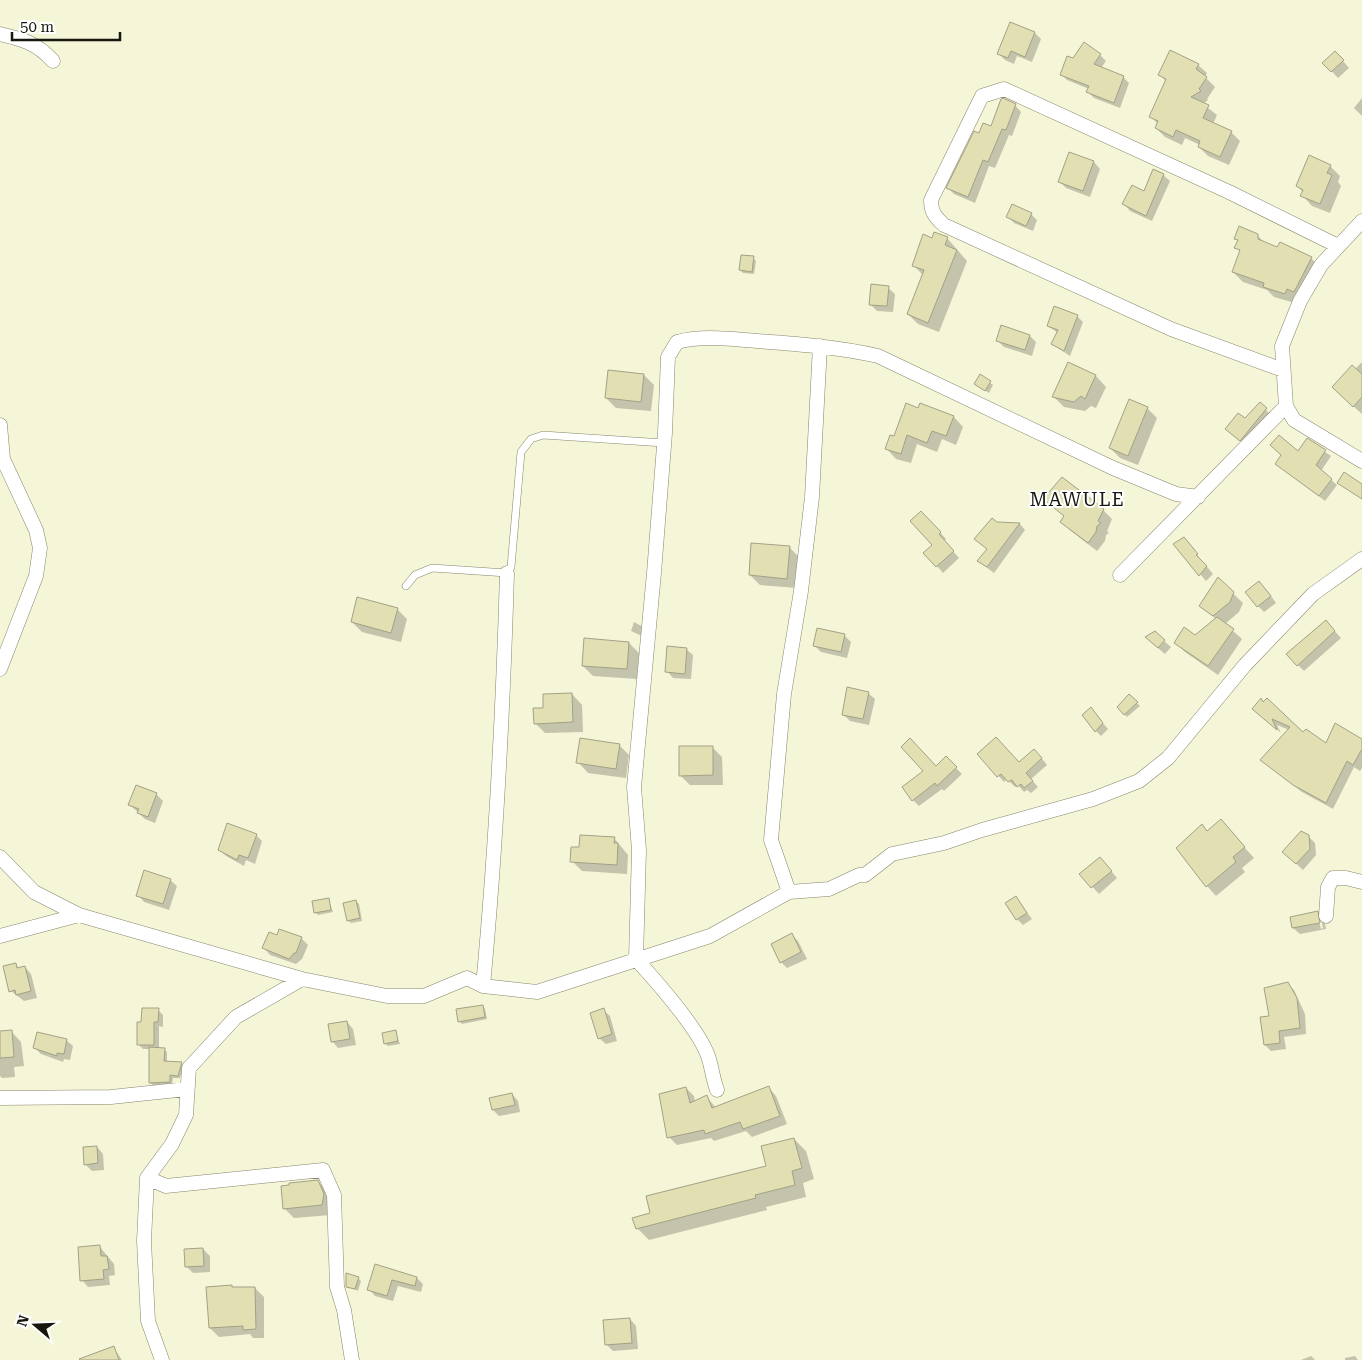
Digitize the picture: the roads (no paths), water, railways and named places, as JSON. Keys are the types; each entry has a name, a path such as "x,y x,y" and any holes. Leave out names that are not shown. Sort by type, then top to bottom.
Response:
{"street":[{"path":"0,34 28,41 41,47 53,60"},
{"path":"1282,370 1171,329 944,225 935,217 931,208 931,200 982,96 1004,89 1229,192 1338,246"},
{"path":"1362,221 1321,265 1300,301 1282,346 1282,370 1286,406 1294,420 1362,461"},
{"path":"717,1090 709,1059 700,1041 660,986 636,959 639,850 634,787 664,443 668,357 677,342 695,337 820,346 878,356 1113,468 1176,494 1198,497"},
{"path":"788,892 771,840 784,694 801,591 812,497 820,346"},
{"path":"1120,574 1286,406"},
{"path":"0,425 3,459 36,530 40,548 36,576 0,668"},
{"path":"0,857 34,892 79,914 302,979 387,996 424,996 467,978 484,986 537,992 710,936 788,892 829,890 859,875 866,875 892,854 944,843 982,830 1093,799 1140,781 1168,758 1245,665 1313,594 1362,559"},
{"path":"484,986 492,895 503,708 507,573"},
{"path":"1326,916 1328,887 1333,878 1346,878 1362,882"},
{"path":"0,936 79,914"},
{"path":"162,1360 148,1321 144,1241 147,1178 172,1144 186,1115 189,1068 236,1017 302,979"},
{"path":"0,1098 110,1097 187,1089"},
{"path":"147,1178 166,1186 323,1170 334,1195 337,1287 344,1310 352,1360"}],"lane":[{"path":"406,586 415,575 432,568 507,573 511,567 521,452 531,439 543,434 664,443"}],"district":[{"name":"MAWULE","path":"1077,499"}]}
